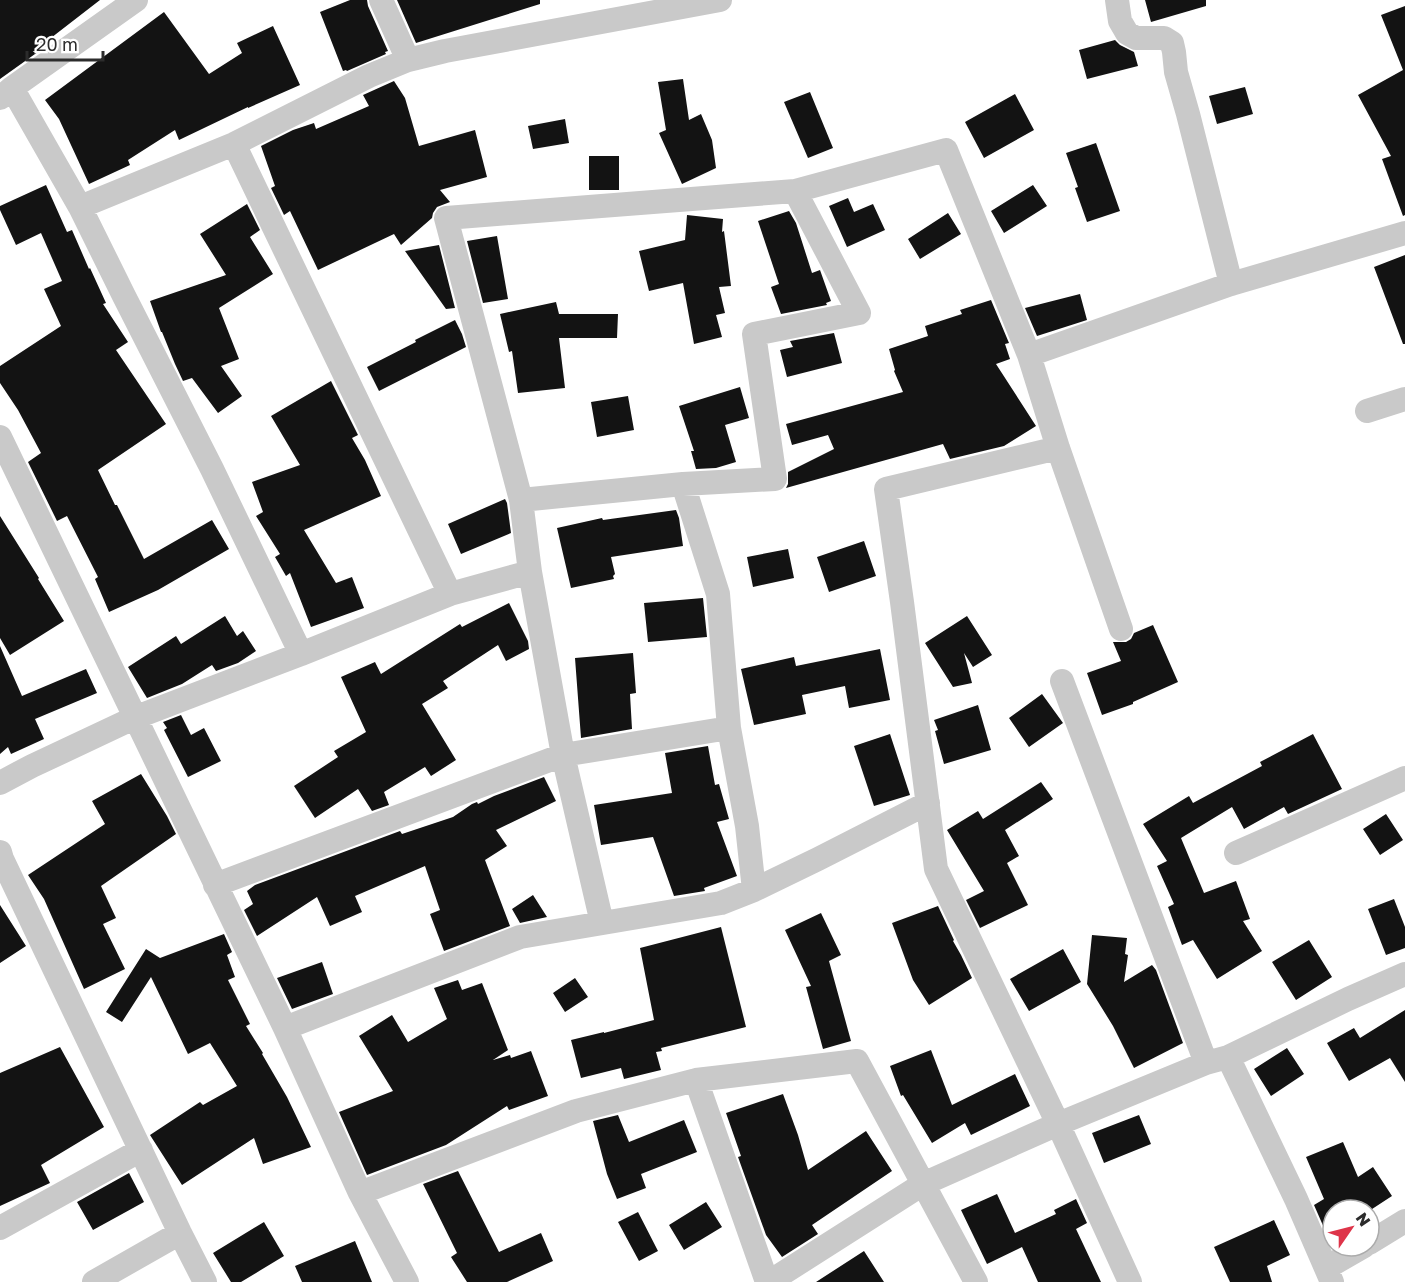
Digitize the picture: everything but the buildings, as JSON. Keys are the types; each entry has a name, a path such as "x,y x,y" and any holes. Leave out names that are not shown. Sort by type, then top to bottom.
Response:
{"street":[{"path":"136,0 6,93 80,207 302,654"},
{"path":"381,0 408,60"},
{"path":"80,207 234,144 369,76 408,60 445,51 720,0"},
{"path":"1117,0 1120,21 1127,33 1136,38 1164,38 1172,43 1176,72 1231,284"},
{"path":"234,144 450,594"},
{"path":"602,923 563,755 530,572 521,500 446,218 795,191 946,150 1029,355 1058,448 1121,629"},
{"path":"521,500 682,484 775,479 754,334 859,312 795,191"},
{"path":"1029,355 1231,284 1404,236"},
{"path":"1367,411 1405,399"},
{"path":"0,437 285,1028 360,1192 407,1282"},
{"path":"1058,448 886,489 936,869 1058,1124 1130,1282"},
{"path":"682,484 718,594 729,728 747,826 754,890"},
{"path":"0,783 134,718 450,594 530,572"},
{"path":"1062,681 1217,1060 1296,1199 1329,1275 1350,1258"},
{"path":"215,885 563,755 729,728"},
{"path":"1236,853 1405,778"},
{"path":"285,1028 520,936 721,903 818,860 928,803"},
{"path":"1,857 205,1282"},
{"path":"696,1080 768,1282 923,1184 1058,1124 1217,1060 1405,974"},
{"path":"360,1192 576,1111 696,1080 857,1061 976,1282"},
{"path":"0,1228 141,1150"},
{"path":"1381,1236 1405,1221"},
{"path":"94,1282 180,1233"}]}
